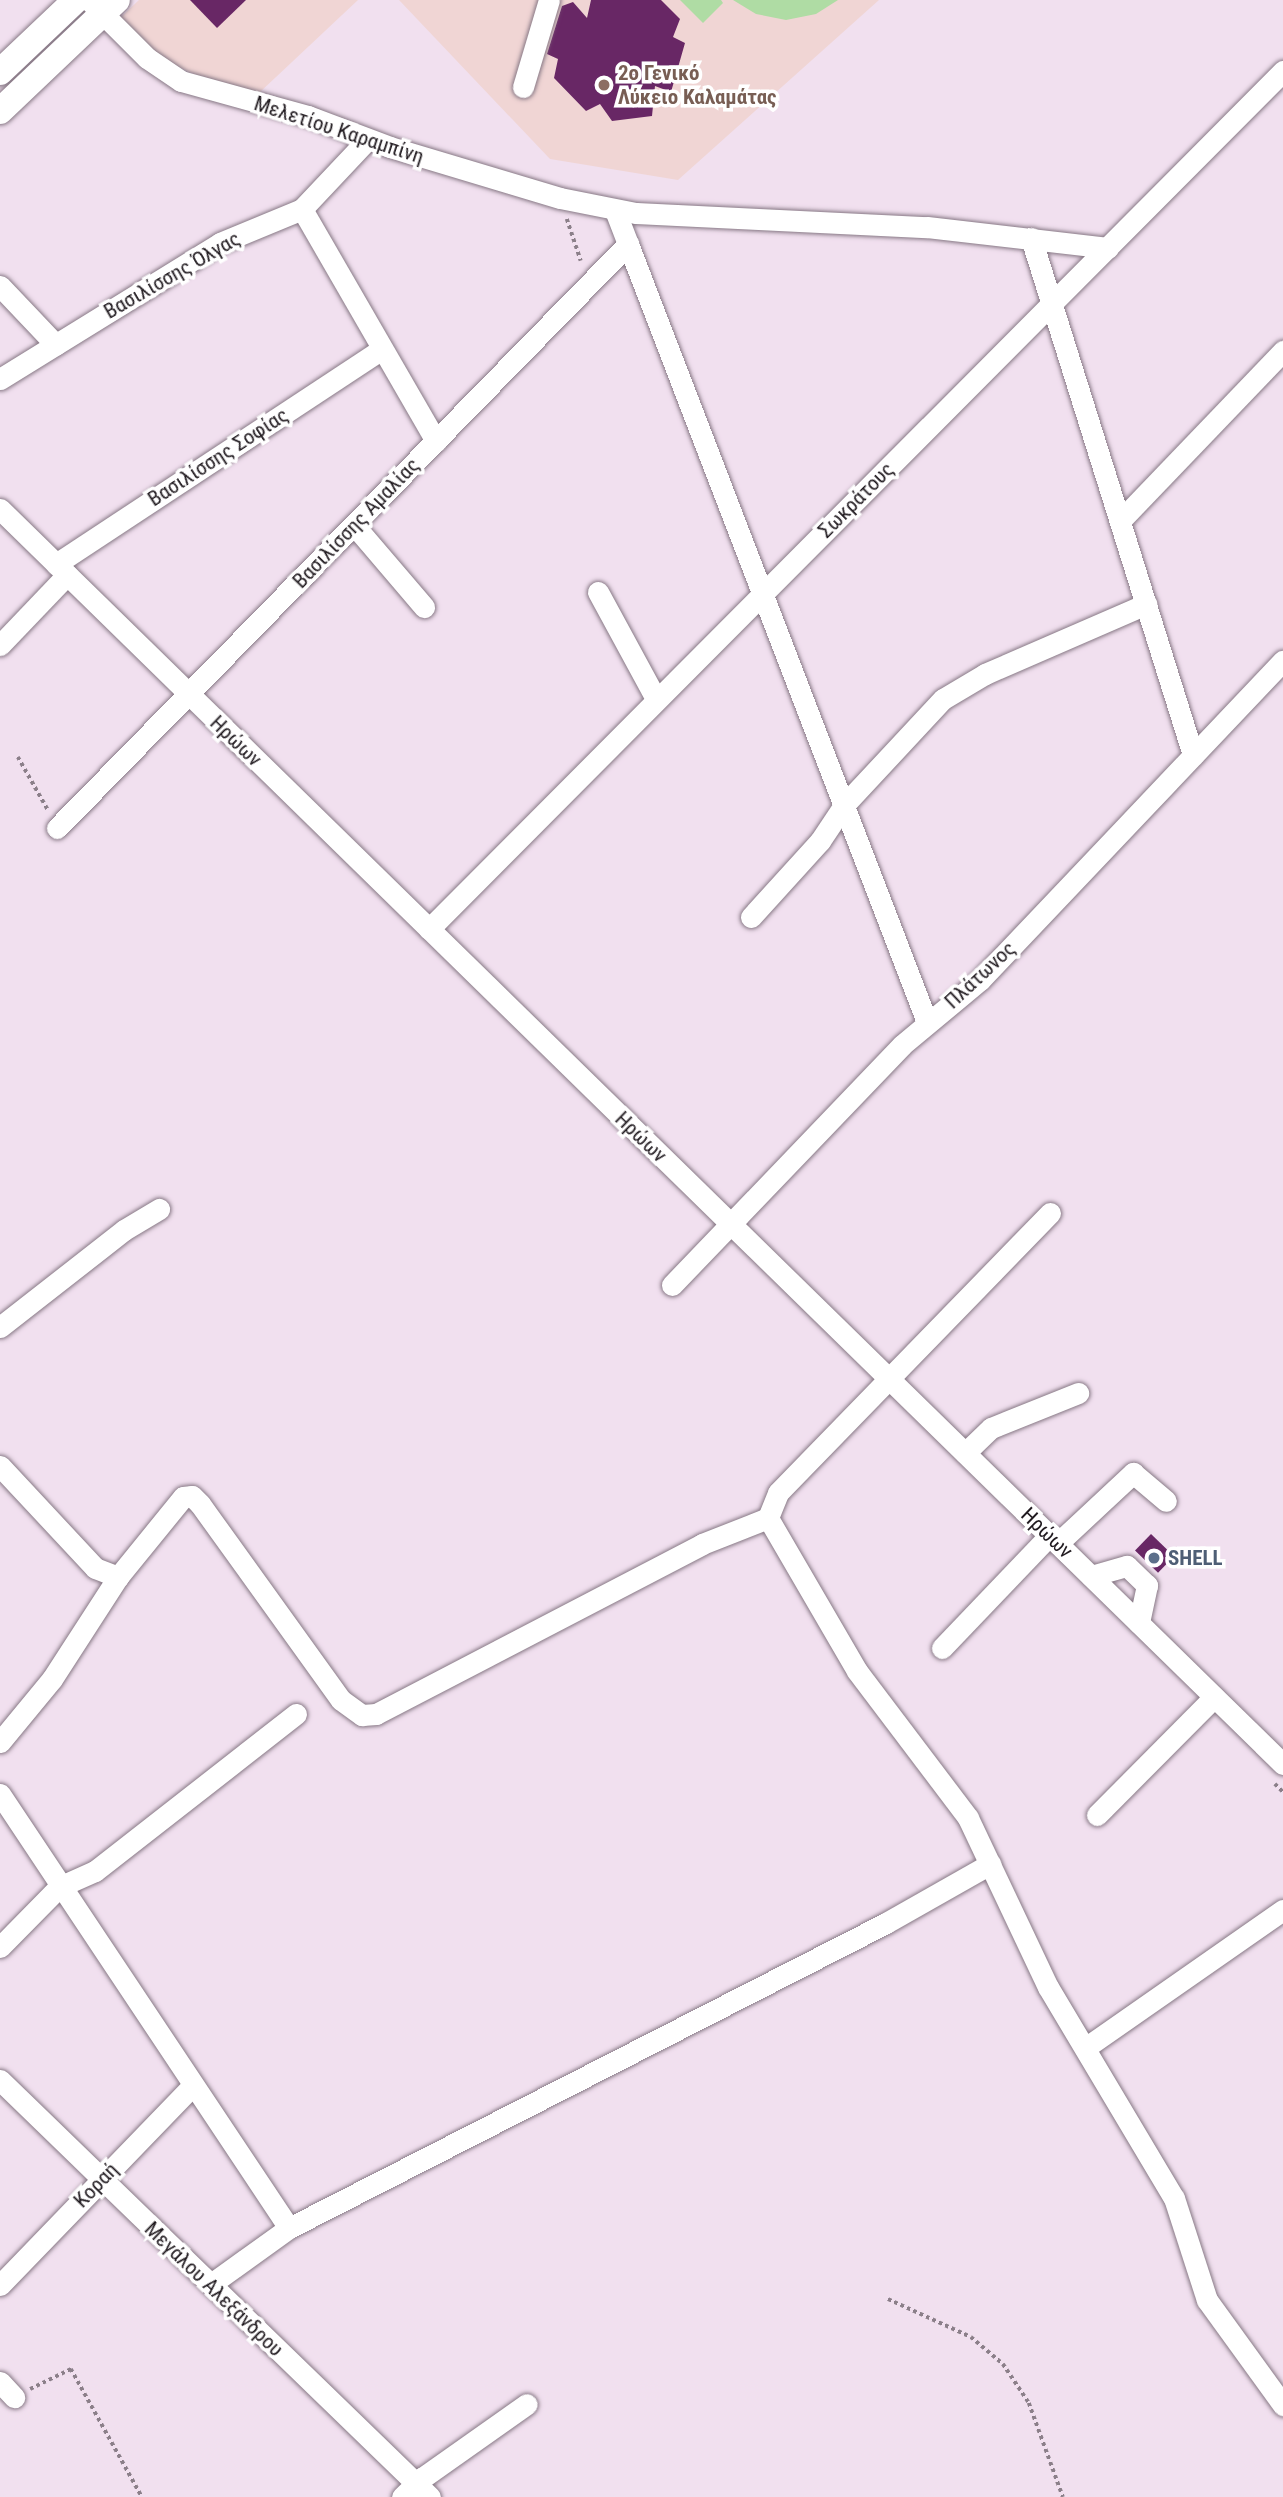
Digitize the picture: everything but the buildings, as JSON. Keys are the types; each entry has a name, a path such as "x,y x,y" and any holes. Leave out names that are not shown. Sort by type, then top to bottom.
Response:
{"main road":[{"path":"0,72 76,0"},
{"path":"0,111 103,5"}],"street":[{"path":"523,88 550,0"},
{"name":"Μελετίου Καραμπίνη","path":"103,5 147,58 181,81 308,116 368,139 503,182 615,210 928,227 1108,248"},
{"name":"Σωκράτους","path":"429,929 1283,71"},
{"name":"Βασιλίσσης Όλγας","path":"0,379 220,243 302,209 368,139"},
{"path":"302,209 381,350 436,441"},
{"path":"615,210 927,1022"},
{"path":"1031,238 1193,755"},
{"name":"Βασιλίσσης Αμαλίας","path":"57,828 628,244"},
{"path":"0,286 56,345"},
{"name":"Βασιλίσσης Σοφίας","path":"0,645 62,569 381,350"},
{"path":"1120,521 1283,351"},
{"name":"Ηρώων","path":"0,509 1283,1764"},
{"path":"354,525 424,607"},
{"path":"598,592 656,699"},
{"path":"751,916 820,841 844,805 924,717 956,689 1146,604"},
{"name":"Πλάτωνος","path":"672,1284 927,1022 980,980 1283,661"},
{"path":"0,1328 124,1230 159,1209"},
{"path":"0,1742 77,1645 118,1577 176,1504 192,1496 341,1700 362,1715 376,1714 702,1544 768,1518 778,1493 1050,1213"},
{"path":"965,1453 991,1428 1078,1393"},
{"path":"0,1466 94,1568 118,1577"},
{"path":"942,1648 1053,1539 1133,1473 1166,1501"},
{"path":"768,1518 836,1639 968,1818 1048,1987 1174,2198 1207,2300 1283,2405"},
{"path":"1091,1576 1128,1566 1147,1585 1139,1623"},
{"path":"1097,1815 1214,1697"},
{"path":"0,1947 59,1887 95,1871 296,1714"},
{"path":"0,1794 59,1887 119,1967 192,2087 289,2228"},
{"path":"211,2284 289,2228 886,1923 990,1864"},
{"path":"1085,2048 1283,1910"},
{"name":"Μεγάλου Αλεξάνδρου","path":"0,2080 211,2284 416,2493"},
{"name":"Κοραή","path":"0,2285 192,2087"},
{"path":"416,2493 527,2404"}],"path":[{"path":"18,757 57,828"},
{"path":"888,2300 971,2337 1003,2364 1029,2403 1063,2497"},
{"path":"7,2389 71,2369 142,2497"}],"shaded area":[{"path":"139,0 358,0 259,93 194,74 162,59 119,19"},
{"path":"399,0 879,0 678,180 550,159"}],"green space":[{"path":"680,0 721,0 723,3 703,23"},
{"path":"733,0 838,0 816,14 786,20 756,14"}],"place":[{"name":"2ο Γενικό Λύκειο Καλαμάτας","path":"604,85"},
{"name":"SHELL","path":"1154,1558"}]}
